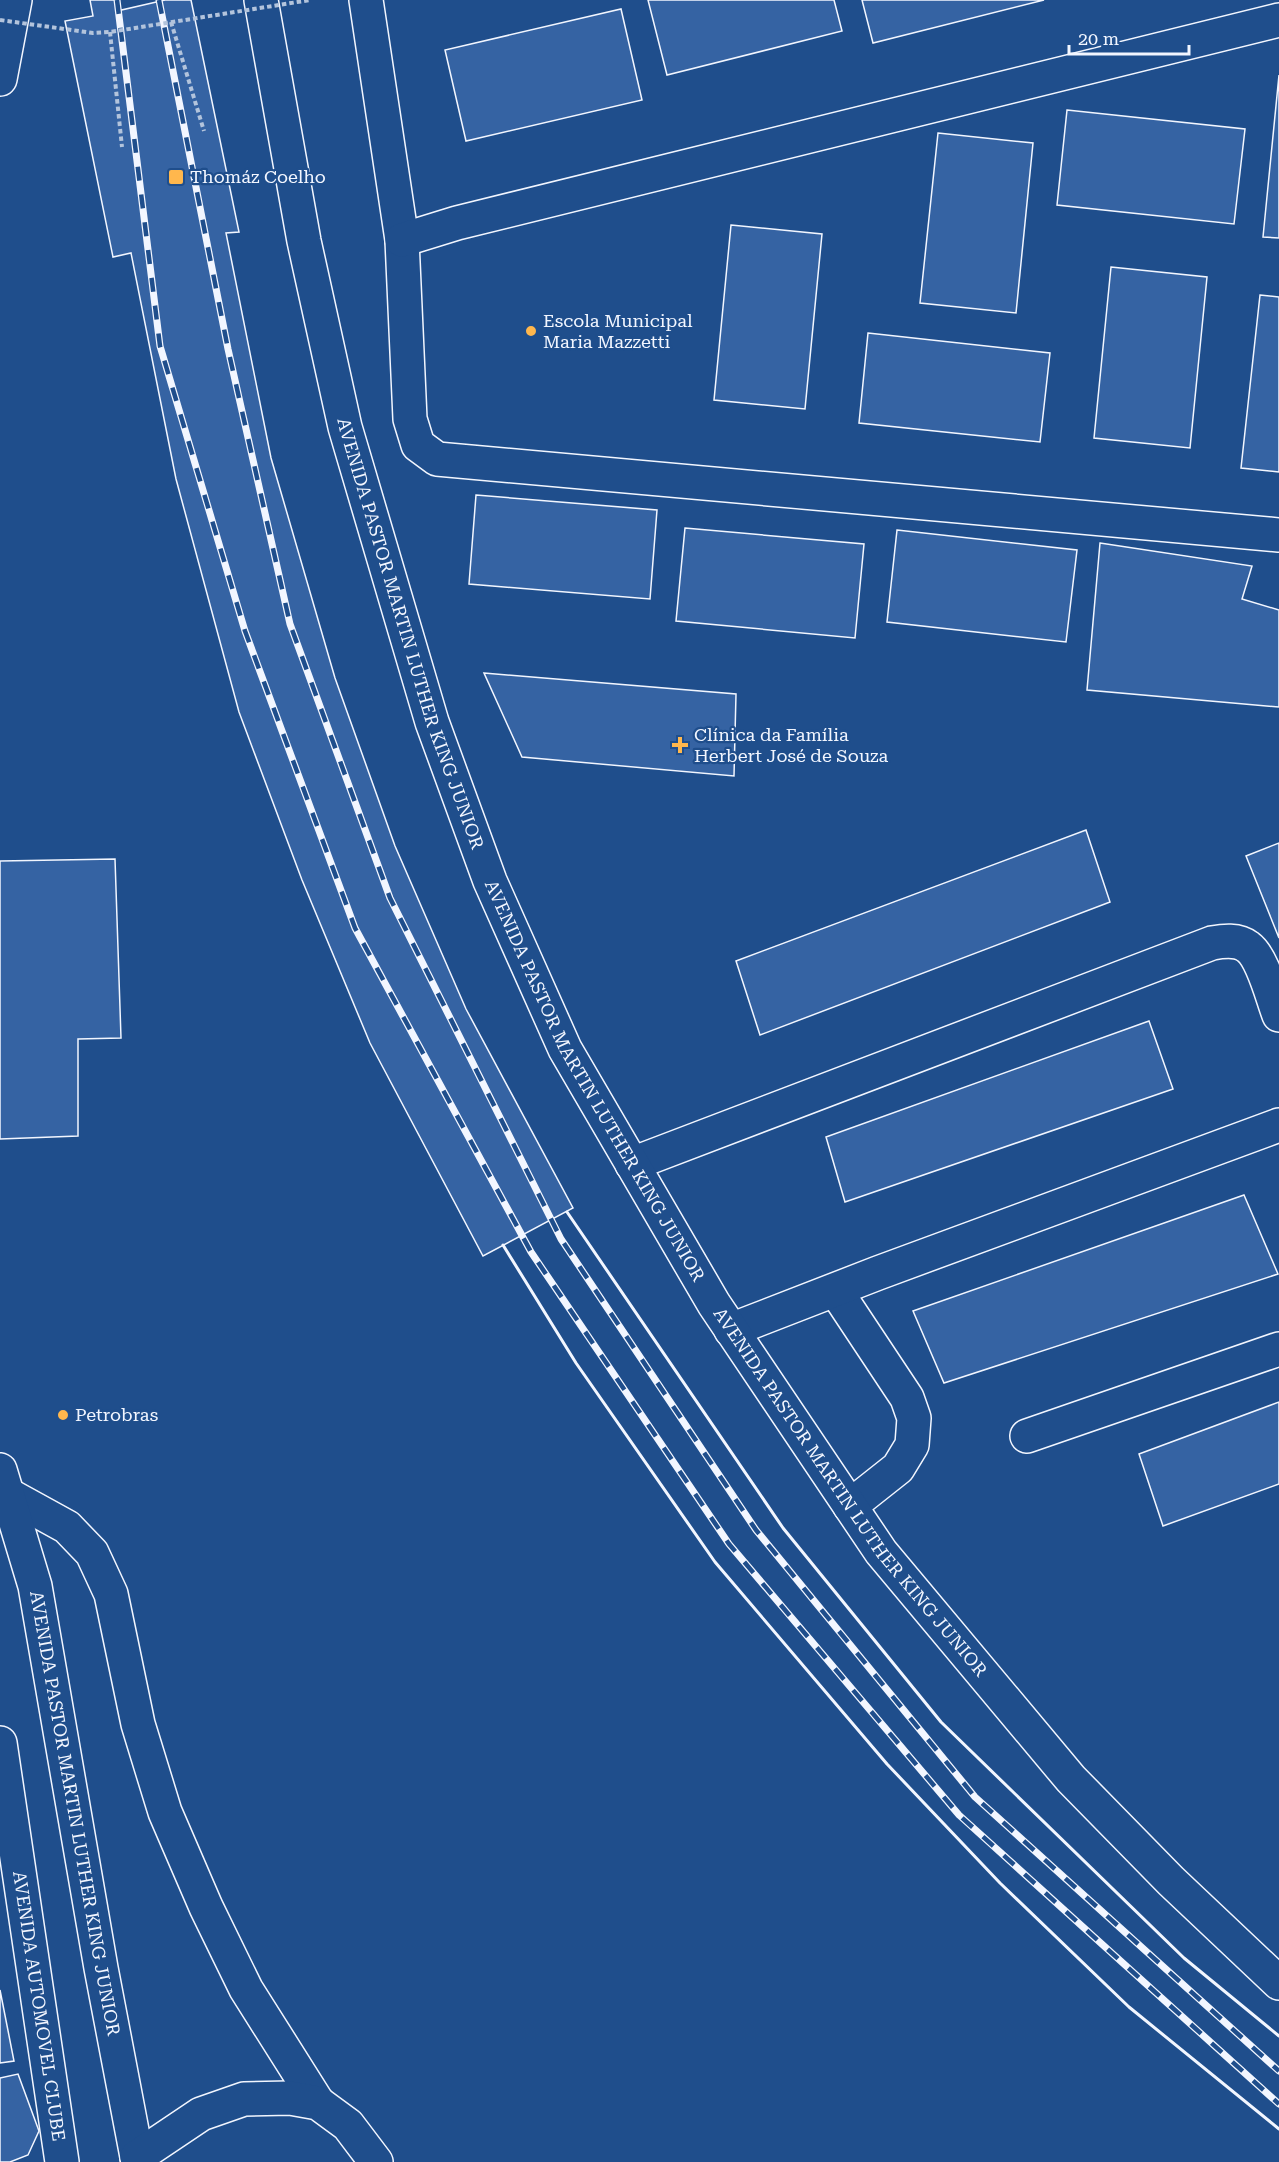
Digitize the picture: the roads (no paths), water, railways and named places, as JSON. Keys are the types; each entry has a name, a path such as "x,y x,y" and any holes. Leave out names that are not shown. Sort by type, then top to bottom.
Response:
{"street":[{"path":"0,79 15,0"},
{"name":"AVENIDA PASTOR MARTIN LUTHER KING JUNIOR","path":"261,0 304,241 345,427 432,722 490,881 560,1039 731,1330 881,1552 1071,1779 1171,1881 1279,1983"},
{"path":"366,0 402,240 410,419 418,445 437,459 1279,534"},
{"path":"402,240 457,223 1279,20"},
{"path":"632,1164 1212,943 1229,940 1247,946 1258,958 1279,1015"},
{"path":"731,1330 1279,1125"},
{"path":"836,1291 907,1398 914,1418 912,1445 898,1468 850,1506"},
{"path":"1027,1436 1279,1349"},
{"path":"4,1482 66,1527 93,1553 111,1594 138,1724 165,1812 206,1907 246,1989 318,2103 348,2126 376,2162"},
{"name":"AVENIDA PASTOR MARTIN LUTHER KING JUNIOR","path":"4,1482 35,1586 101,1968 137,2159"},
{"name":"AVENIDA AUTOMOVEL CLUBE","path":"1,1753 62,2162"},
{"path":"137,2159 201,2114 244,2099 290,2098 318,2103"}],"railway":[{"path":"117,0 160,346 245,631 355,928 531,1252 729,1544 959,1815 1279,2104"},
{"path":"159,0 228,349 290,624 390,898 561,1239 756,1530 975,1797 1279,2071"}],"place":[{"name":"Thomáz Coelho","path":"176,177"},
{"name":"Escola Municipal Maria Mazzetti","path":"531,331"},
{"name":"Clínica da Família Herbert José de Souza","path":"680,745"},
{"name":"Petrobras","path":"63,1415"}]}
